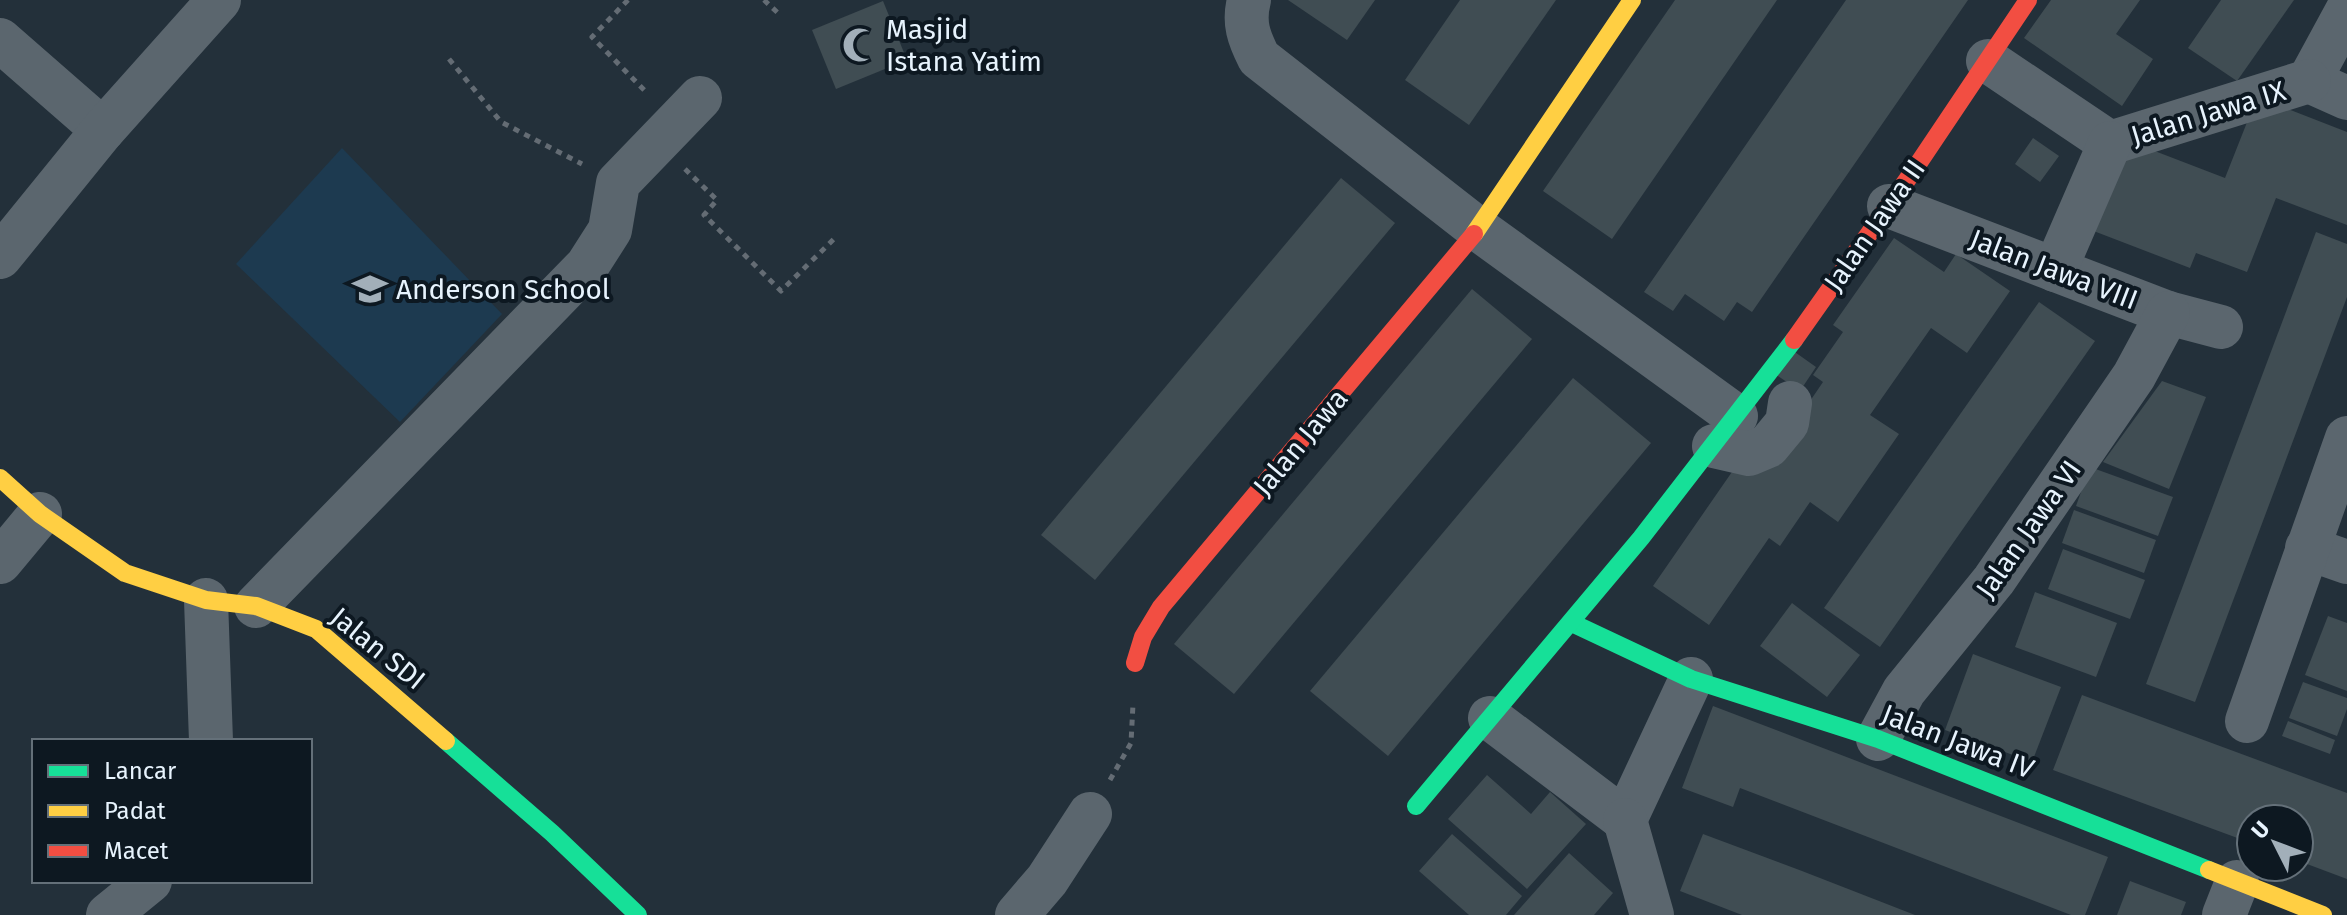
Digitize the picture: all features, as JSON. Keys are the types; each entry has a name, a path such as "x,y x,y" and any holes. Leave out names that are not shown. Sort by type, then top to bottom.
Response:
{"street":[{"path":"0,257 103,130 219,0"},
{"path":"1249,0 1247,34 1259,58 1478,229 1749,454 1768,446 1787,423 1790,403"},
{"name":"Jalan Jawa","path":"1135,663 1143,637 1161,607 1478,229 1632,0"},
{"name":"Jalan Jawa II","path":"1416,806 1572,623 1725,431 1889,206 2028,0"},
{"name":"Jalan Jawa IX","path":"1988,61 2110,143 2328,89 2347,11"},
{"path":"0,40 103,130"},
{"path":"256,606 587,266 610,230 618,183 678,121"},
{"path":"2055,270 2110,143"},
{"name":"Jalan Jawa VIII","path":"1889,206 2168,313 2221,327"},
{"name":"Jalan Jawa VI","path":"1878,739 1904,691 1994,580 2134,376 2168,313"},
{"path":"2247,721 2327,555 2347,438"},
{"name":"Jalan SDI","path":"0,478 40,514 125,573 206,600 256,606 316,629 552,833 638,915"},
{"path":"0,562 40,514"},
{"path":"206,600 211,739"},
{"name":"Jalan Jawa IV","path":"1572,623 1691,679 1878,739 2230,898 2323,915"},
{"path":"1625,820 1691,679"},
{"path":"1490,718 1625,820 1652,915"},
{"path":"1017,915 1054,869 1090,814"},
{"path":"108,915 148,883"}],"path":[{"path":"628,0 592,37 678,121 717,200 704,215 781,291 836,237"},
{"path":"764,0 779,14"},
{"path":"449,59 501,122 618,183"},
{"path":"1090,814 1131,743 1135,663"}],"shaded area":[{"name":"Anderson School","path":"342,148 502,314 400,422 236,264"}],"building":[{"path":"1288,0 1375,0 1347,40"},
{"path":"1460,0 1556,0 1469,125 1405,80"},
{"path":"1675,0 1777,0 1612,239 1543,191"},
{"path":"1846,0 1968,0 1752,312 1737,302 1724,321 1685,294 1673,311 1644,292"},
{"path":"2051,0 2140,0 2116,34 2153,59 2122,106 2024,38"},
{"path":"2221,0 2294,0 2237,81 2188,48"},
{"name":"Masjid Istana Yatim","path":"883,1 907,60 836,89 812,30"},
{"path":"2257,97 2347,132 2347,225 2276,198 2247,272 2196,253 2190,268 2091,230 2126,140 2225,178"},
{"path":"2033,138 2059,156 2040,182 2015,164"},
{"path":"1341,178 1395,223 1095,580 1041,535"},
{"path":"2316,232 2347,244 2347,297 2195,702 2146,684"},
{"path":"1894,238 1944,272 1956,254 2010,291 1967,353 1931,328 1870,415 1899,434 1838,522 1810,502 1780,546 1769,538 1709,625 1653,586 1743,456 1763,470 1823,382 1813,375 1843,332 1833,325"},
{"path":"1472,289 1532,339 1234,694 1174,644"},
{"path":"2039,302 2095,341 1880,647 1824,608"},
{"path":"1792,350 1816,367 1800,391 1775,374"},
{"path":"1573,378 1651,443 1388,756 1310,691"},
{"path":"2162,381 2206,397 2169,489 2103,462"},
{"path":"2090,467 2173,497 2158,536 2076,506"},
{"path":"2074,510 2156,540 2144,573 2062,543"},
{"path":"2063,549 2145,580 2130,619 2048,589"},
{"path":"2035,592 2117,623 2096,677 2015,647"},
{"path":"1792,603 1860,655 1827,697 1760,646"},
{"path":"2328,616 2347,623 2347,691 2305,675"},
{"path":"1973,654 2061,687 2032,762 1945,730"},
{"path":"2303,682 2347,698 2347,709 2337,736 2289,718"},
{"path":"2082,695 2347,793 2347,879 2315,867 2315,803 2235,803 2235,837 2053,770"},
{"path":"1713,706 2108,857 2085,915 2071,915 1740,788 1733,807 1682,788"},
{"path":"2288,721 2335,740 2330,754 2282,736"},
{"path":"1487,775 1531,814 1550,792 1586,824 1527,889 1448,819"},
{"path":"1452,834 1522,896 1506,915 1469,915 1419,871"},
{"path":"1703,834 1915,915 1742,915 1680,891"},
{"path":"1569,853 1613,893 1594,915 1514,915"},
{"path":"2130,881 2186,902 2181,915 2117,915"}],"traffic: fast":[{"path":"1416,806 1641,538 1794,340"},
{"path":"1572,623 1691,679 1878,739 2209,870"},
{"path":"446,741 552,833 638,915"}],"traffic: slow":[{"path":"1474,234 1632,0"},
{"path":"0,478 40,514 125,573 206,600 256,606 316,629 446,741"},
{"path":"2209,870 2323,915"}],"traffic: jam":[{"path":"1794,340 1914,170 2028,0"},
{"path":"1135,663 1143,637 1161,607 1474,234"}],"place":[{"name":"Masjid Istana Yatim","path":"860,45"},
{"name":"Anderson School","path":"370,289"}]}
